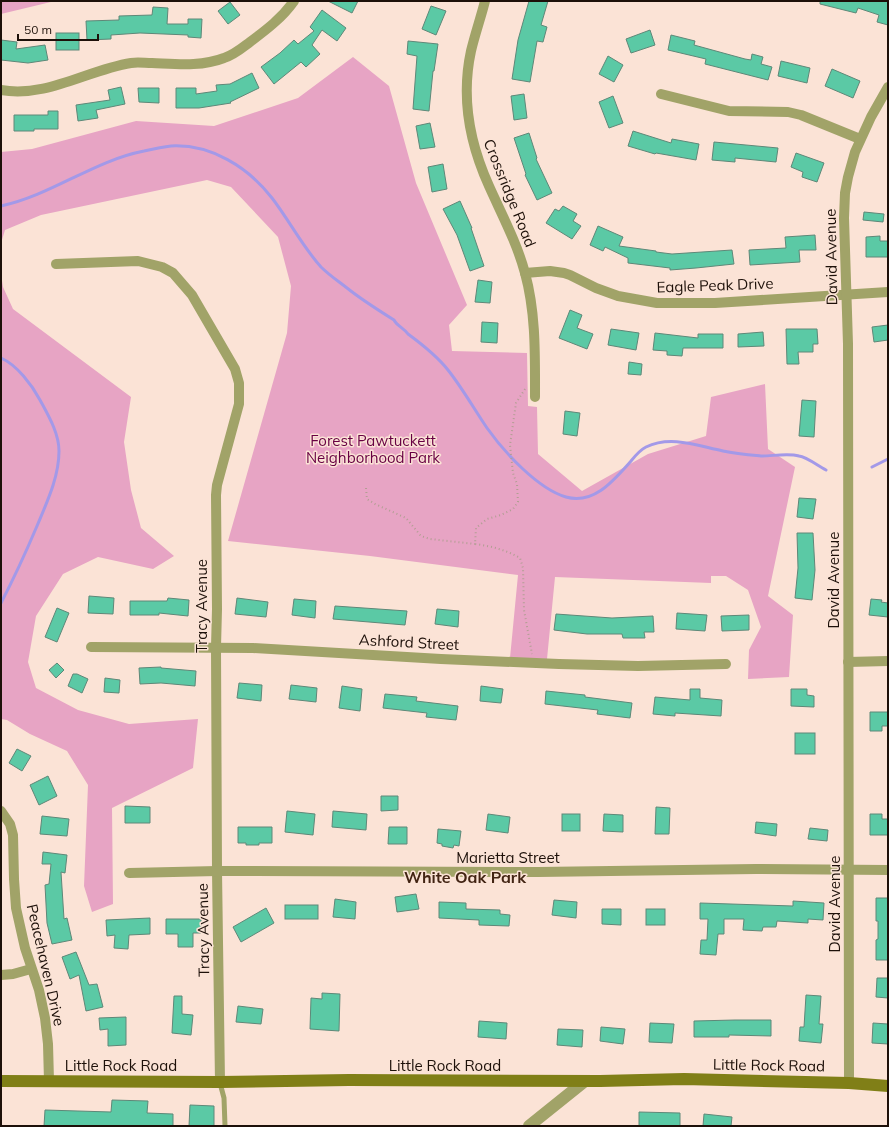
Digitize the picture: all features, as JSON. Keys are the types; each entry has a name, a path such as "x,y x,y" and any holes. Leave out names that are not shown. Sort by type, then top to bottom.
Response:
{"main road":[{"name":"Little Rock Road","path":"1,1081 585,1081 688,1079 849,1083 888,1086"}],"street":[{"path":"1,90 26,91 45,89 101,71 132,63 187,65 202,64 224,58 234,53 272,25 288,10 294,1"},
{"name":"Crossridge Road","path":"485,1 471,52 468,77 467,96 470,128 488,185 509,230 525,273 533,318 535,396"},
{"name":"David Avenue","path":"849,1083 848,344 844,218 845,194 848,177 860,139 888,87"},
{"path":"661,94 729,111 788,112 801,115 860,139"},
{"name":"Tracy Avenue","path":"56,264 138,261 151,263 173,273 192,295 235,368 239,383 240,404 217,485 216,495 217,871 220,1082"},
{"name":"Eagle Peak Drive","path":"525,273 550,271 564,273 618,296 657,303 715,302 888,292"},
{"name":"Ashford Street","path":"91,647 253,648 533,663 638,666 726,664"},
{"path":"848,662 888,661"},
{"name":"Peacehaven Drive","path":"1,810 10,824 13,835 16,908 22,937 31,969 39,990 45,1018 48,1044 49,1081"},
{"name":"Marietta Street","path":"129,873 217,871 538,872 756,869 888,870"},
{"path":"1,975 13,974 31,969"},
{"path":"529,1126 585,1081"}],"lane":[{"path":"220,1082 224,1098 225,1126"}],"path":[{"path":"475,544 476,528 486,519 501,515 513,509 518,502 517,484 513,473 510,445 516,402 535,378"},
{"path":"366,488 367,499 406,518 421,536 430,539 490,546 512,553 520,558 523,568 524,610 533,663"}],"green space":[{"path":"1,1 55,1 1,14"},
{"name":"Forest Pawtuckett Neighborhood Park","path":"353,57 389,86 416,183 467,305 449,325 452,351 527,353 528,406 537,407 538,454 582,491 648,454 706,436 711,397 765,384 768,449 795,467 768,596 793,615 789,677 748,679 749,650 761,627 748,590 726,576 711,576 711,583 555,577 547,659 510,658 518,575 370,556 228,541 287,333 291,286 278,237 231,187 207,180 41,215 5,230 1,243 1,152 32,149 136,121 214,126 298,98"},
{"path":"1,274 3,287 13,309 131,397 124,442 131,490 141,528 174,556 153,569 98,557 63,574 36,616 28,662 36,688 78,710 129,724 198,719 193,768 112,808 113,904 92,912 84,886 88,785 67,751 30,734 7,720 1,719"}],"building":[{"path":"328,1 358,1 352,13"},
{"path":"529,1 548,1 541,25 547,27 543,42 537,41 530,82 512,79 518,40"},
{"path":"820,1 888,1 888,25 877,22 879,15 858,8 856,13 820,4"},
{"path":"230,2 240,15 228,24 218,11"},
{"path":"431,6 446,11 436,35 422,29"},
{"path":"153,7 168,8 167,24 188,24 188,19 202,19 201,38 188,37 188,35 140,33 111,35 111,39 87,40 86,21 119,20 119,16 152,15"},
{"path":"322,10 346,28 337,41 322,30 312,45 320,54 306,67 301,62 274,84 261,67 294,40 298,44 314,31 310,27"},
{"path":"650,30 655,45 631,53 626,39"},
{"path":"56,33 79,33 79,50 56,50"},
{"path":"671,35 695,41 694,45 745,59 751,60 752,54 763,57 761,64 772,67 768,80 705,64 706,59 668,50"},
{"path":"1,40 17,42 16,49 45,45 48,60 28,63 1,60"},
{"path":"408,41 438,44 433,71 429,111 413,109 417,56 407,54"},
{"path":"608,56 623,65 614,82 599,74"},
{"path":"781,61 810,68 807,83 778,76"},
{"path":"832,69 860,81 853,98 825,86"},
{"path":"252,73 259,88 230,102 231,103 199,108 176,108 176,88 196,88 196,94 217,91 216,85 230,84"},
{"path":"121,87 125,104 96,110 98,118 78,121 76,105 110,100 108,90"},
{"path":"138,88 159,88 159,103 139,102"},
{"path":"524,94 527,118 514,120 511,96"},
{"path":"613,96 623,123 609,128 599,102"},
{"path":"48,111 58,111 58,129 14,131 14,115 48,115"},
{"path":"430,123 435,147 420,149 416,126"},
{"path":"633,131 671,143 672,139 699,144 696,160 655,154 628,146"},
{"path":"529,133 537,158 536,159 552,193 537,200 525,175 526,174 514,138"},
{"path":"714,142 778,148 776,162 735,158 735,162 712,160"},
{"path":"796,153 824,163 817,182 802,177 803,172 791,167"},
{"path":"443,164 447,189 432,192 428,167"},
{"path":"460,201 472,228 484,266 470,271 457,235 443,209"},
{"path":"563,206 577,214 573,221 581,226 572,239 546,223 555,209 559,211"},
{"path":"864,212 884,214 883,222 863,220"},
{"path":"598,226 623,237 619,246 672,254 732,250 734,264 670,270 670,268 628,263 628,258 605,247 603,251 590,245"},
{"path":"815,235 816,250 799,250 800,262 750,265 749,250 786,248 785,237"},
{"path":"880,236 880,241 888,241 888,257 866,257 866,237"},
{"path":"478,280 492,282 490,303 475,302"},
{"path":"570,310 582,315 577,328 593,334 587,349 559,338"},
{"path":"482,322 498,323 497,343 481,342"},
{"path":"888,325 888,340 874,342 872,327"},
{"path":"611,329 639,333 636,350 608,345"},
{"path":"786,329 817,329 818,344 813,344 813,352 798,352 799,364 787,364"},
{"path":"763,332 764,346 738,347 738,334"},
{"path":"655,333 698,338 698,334 723,334 723,348 683,348 682,356 667,355 667,351 653,350"},
{"path":"629,362 642,364 641,375 628,374"},
{"path":"802,400 816,401 814,437 799,436"},
{"path":"565,411 580,413 577,436 563,434"},
{"path":"799,498 816,499 813,519 797,517"},
{"path":"797,533 813,533 815,570 812,600 795,598 798,568"},
{"path":"89,596 114,598 113,614 88,613"},
{"path":"168,598 189,600 188,616 159,613 159,615 130,615 130,601 167,601"},
{"path":"237,598 268,602 266,617 235,614"},
{"path":"294,599 316,601 315,618 292,615"},
{"path":"871,599 882,600 881,602 888,603 888,617 869,615"},
{"path":"335,606 407,611 405,625 333,619"},
{"path":"57,608 69,613 57,642 45,637"},
{"path":"437,609 459,611 458,627 435,624"},
{"path":"677,613 707,615 705,631 676,629"},
{"path":"556,614 612,618 653,616 654,632 644,632 645,638 623,638 622,634 587,634 554,630"},
{"path":"749,615 749,630 722,631 721,616"},
{"path":"57,663 64,670 56,678 49,670"},
{"path":"161,667 196,671 195,686 161,683 140,684 139,668"},
{"path":"73,674 77,674 88,679 82,693 68,686"},
{"path":"105,678 120,680 119,693 104,692"},
{"path":"239,683 262,685 261,701 237,698"},
{"path":"291,685 317,688 316,702 289,699"},
{"path":"342,686 362,689 360,711 339,708"},
{"path":"481,686 503,689 501,703 480,701"},
{"path":"690,689 700,689 700,698 722,700 721,716 675,713 675,716 653,714 655,697 690,700"},
{"path":"791,689 807,689 807,695 814,696 814,707 791,706"},
{"path":"546,691 585,695 585,697 632,703 630,718 597,714 598,710 545,704"},
{"path":"385,694 417,697 416,701 458,706 456,720 426,717 427,713 383,708"},
{"path":"870,712 888,712 888,726 882,726 882,731 870,731"},
{"path":"795,733 815,733 815,754 795,754"},
{"path":"17,749 31,756 22,771 9,763"},
{"path":"48,776 57,796 39,805 30,785"},
{"path":"381,796 398,796 398,810 381,811"},
{"path":"125,806 150,807 150,823 125,823"},
{"path":"656,807 670,808 669,834 655,834"},
{"path":"287,811 315,814 313,835 285,832"},
{"path":"333,811 367,814 366,830 332,827"},
{"path":"488,814 510,817 508,833 486,830"},
{"path":"562,814 580,814 580,831 562,831"},
{"path":"604,814 623,815 623,832 603,831"},
{"path":"870,814 882,814 882,819 888,819 888,835 870,835"},
{"path":"42,816 69,819 67,836 40,834"},
{"path":"756,822 777,824 776,836 755,833"},
{"path":"238,827 272,827 272,843 246,845 246,843 238,843"},
{"path":"389,827 407,827 407,844 388,844"},
{"path":"810,828 828,830 827,841 808,839"},
{"path":"438,829 461,831 459,846 454,845 453,848 442,846 442,844 437,843"},
{"path":"43,852 67,855 65,873 61,872 64,919 67,918 72,940 52,944 47,923 45,885 49,884 51,864 42,864"},
{"path":"416,894 419,909 397,912 395,897"},
{"path":"876,898 888,898 888,960 876,960 878,921 876,921"},
{"path":"335,899 356,902 355,919 333,917"},
{"path":"554,900 577,902 576,918 552,915"},
{"path":"793,901 824,903 823,920 808,919 808,923 777,921 776,927 763,927 762,931 743,930 744,919 724,919 724,934 718,934 716,955 700,954 701,940 707,940 708,919 700,919 700,903 793,906"},
{"path":"439,902 466,903 466,909 500,910 500,914 510,915 509,926 479,925 479,920 439,918"},
{"path":"285,905 318,905 318,919 285,919"},
{"path":"266,908 274,923 241,942 233,927"},
{"path":"602,909 621,909 621,925 602,924"},
{"path":"646,909 665,909 665,925 646,925"},
{"path":"150,918 150,934 129,935 128,949 114,948 115,935 107,936 106,920"},
{"path":"166,919 201,919 201,933 193,933 193,947 178,947 178,934 166,934"},
{"path":"76,952 89,985 97,984 103,1007 86,1011 79,975 70,979 62,957"},
{"path":"877,978 888,978 888,998 876,997"},
{"path":"322,993 340,994 339,1031 310,1029 311,998 322,999"},
{"path":"806,995 821,996 819,1024 823,1024 821,1043 799,1041 800,1027 804,1027"},
{"path":"174,996 182,996 182,1014 193,1015 191,1035 172,1033"},
{"path":"238,1006 263,1009 261,1024 236,1022"},
{"path":"126,1017 126,1045 108,1046 108,1029 100,1030 99,1018"},
{"path":"771,1020 771,1036 729,1035 729,1037 694,1037 694,1021"},
{"path":"479,1021 507,1023 506,1039 478,1037"},
{"path":"650,1023 674,1024 672,1043 649,1042"},
{"path":"873,1023 888,1024 888,1044 872,1043"},
{"path":"601,1027 625,1029 623,1044 600,1041"},
{"path":"558,1029 583,1030 582,1047 557,1045"},
{"path":"112,1100 148,1101 147,1113 173,1114 173,1126 44,1126 45,1110 111,1112"},
{"path":"190,1105 214,1106 214,1126 189,1126"},
{"path":"639,1112 680,1113 680,1126 639,1126"},
{"path":"704,1114 732,1117 731,1126 703,1126"}],"waterway":[{"path":"1,206 38,194 107,162 125,156 171,146 186,146 214,153 240,167 262,187 278,206 321,267 358,297 394,320 408,334 434,355 453,377 487,428 503,448 533,478 555,493 576,499 594,494 603,489 618,476 636,455 646,447 665,442 694,444 748,455 795,455 805,458 826,470"},
{"path":"1,358 13,365 37,394 50,418 59,444 55,480 37,526 1,603"},
{"path":"872,467 888,459"}],"district":[{"name":"White Oak Park","path":"465,877"}]}
